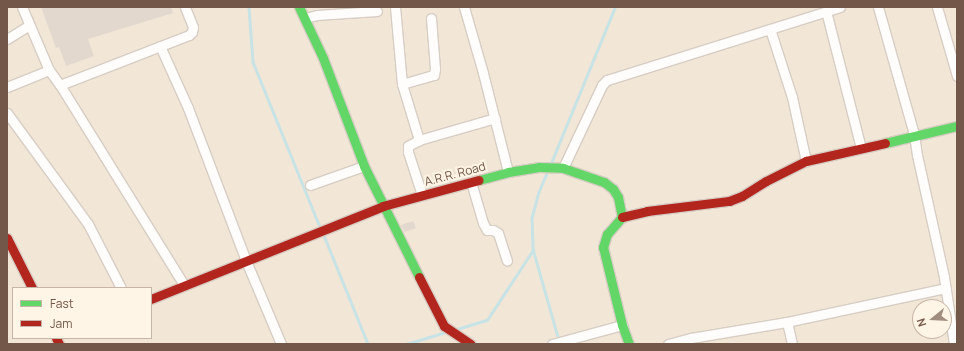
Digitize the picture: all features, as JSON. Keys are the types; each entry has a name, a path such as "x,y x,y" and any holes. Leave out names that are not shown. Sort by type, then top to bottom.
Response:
{"street":[{"path":"22,7 49,70 60,85 184,285"},
{"path":"60,85 192,32 193,27 185,7"},
{"path":"299,7 323,58 364,166 383,206 444,326 468,344"},
{"path":"395,7 402,84 419,140"},
{"path":"464,7 495,118 508,172"},
{"path":"560,168 602,85 607,80 840,7"},
{"path":"878,7 914,134 947,298 954,344"},
{"path":"937,7 957,76"},
{"path":"826,11 862,148"},
{"path":"305,18 317,15 377,12"},
{"path":"402,84 434,75 435,68 431,18"},
{"path":"7,39 29,25"},
{"path":"770,29 792,97 806,161"},
{"path":"160,46 188,108 246,261 280,344"},
{"path":"7,87 49,70"},
{"path":"7,113 88,224 120,287"},
{"path":"422,195 408,152 408,146 419,140 495,118"},
{"path":"629,344 622,325 603,247 607,234 622,217 647,211 729,201 742,196 766,181 806,161 914,134 957,126"},
{"path":"310,185 364,166"},
{"name":"A.R.R. Road","path":"152,299 383,206 508,172 539,167 560,168 604,182 613,189 618,197 622,217"},
{"path":"471,182 483,223 487,230 493,230 498,233 507,261"},
{"path":"7,238 32,287"},
{"path":"668,344 691,338 787,322 945,288"},
{"path":"947,298 957,296"},
{"path":"787,322 792,344"},
{"path":"552,344 622,325"}],"shaded area":[{"path":"7,7 957,7 957,344 7,344"}],"building":[{"path":"41,7 171,7 173,13 88,39 94,56 66,66 59,47 56,48"},
{"path":"413,221 416,228 405,232 401,225"}],"waterway":[{"path":"249,7 253,62 320,227"},
{"path":"551,163 615,7"},
{"path":"548,171 539,192 532,218 533,249 559,340"},
{"path":"323,233 368,344"},
{"path":"457,329 487,320 533,250"},
{"path":"406,344 446,332"}],"traffic: fast":[{"path":"299,7 323,58 364,166 419,277"},
{"path":"885,143 957,126"},
{"path":"479,180 508,172 539,167 563,168 604,182 613,189 618,197 622,217 607,234 603,247 622,325 629,344"}],"traffic: jam":[{"path":"622,217 647,211 729,201 742,196 766,181 806,161 885,143"},
{"path":"152,299 383,206 479,180"},
{"path":"7,238 32,287"},
{"path":"419,277 444,326 471,344"},
{"path":"56,339 59,344"}]}
